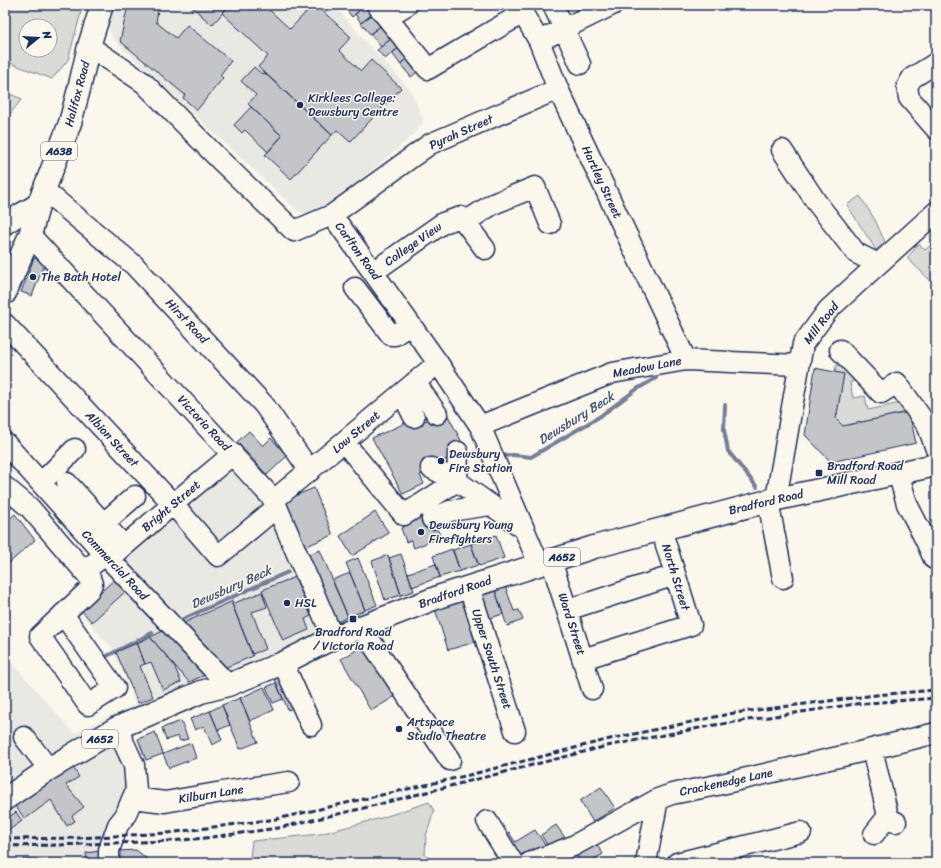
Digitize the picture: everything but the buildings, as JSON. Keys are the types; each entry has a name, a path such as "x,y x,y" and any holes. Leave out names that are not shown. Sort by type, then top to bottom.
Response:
{"main road":[{"name":"Halifax Road","path":"5,293 30,235 41,197 70,124 89,46 102,5"},
{"name":"Bradford Road","path":"5,799 48,769 117,728 201,692 228,685 282,663 333,638 441,596 594,547 661,529 772,500 936,465"}],"street":[{"path":"407,5 382,11 428,69 520,9"},
{"path":"553,5 580,64"},
{"path":"538,41 607,7"},
{"name":"Hartley Street","path":"520,9 538,41 558,89 686,360"},
{"name":"Carlton Road","path":"89,46 144,83 220,160 294,231 332,215 438,363 480,426 523,528 545,562"},
{"path":"936,63 912,78 907,87 909,98 936,129"},
{"name":"Pyrah Street","path":"332,215 430,144 558,89"},
{"path":"782,150 817,203 856,253 878,264"},
{"path":"486,249 465,222 493,204 535,187 550,224"},
{"path":"5,224 22,213 41,197"},
{"name":"Hirst Road","path":"41,197 134,265 264,405 310,470"},
{"name":"Mill Road","path":"772,500 803,344 828,310 936,212"},
{"name":"College View","path":"373,272 443,223 461,217 465,222"},
{"name":"Victoria Road","path":"30,235 233,454 275,504 333,638"},
{"path":"355,288 390,335 395,334 410,324"},
{"name":"Albion Street","path":"5,324 173,504 218,556"},
{"path":"840,350 881,393 897,383 931,421 928,427 936,449"},
{"name":"Meadow Lane","path":"480,426 612,373 686,360 799,365"},
{"name":"Low Street","path":"218,556 310,470 438,363"},
{"path":"405,391 422,418 405,391"},
{"path":"344,442 404,515 456,481"},
{"name":"Commercial Road","path":"5,443 107,557 228,685"},
{"path":"41,483 75,449"},
{"name":"Bright Street","path":"84,571 124,546 233,454"},
{"path":"456,481 445,460 456,481 523,528"},
{"path":"898,472 907,504 934,559"},
{"path":"68,483 124,546"},
{"path":"5,487 30,508 90,578 92,584 89,590 63,614"},
{"path":"104,523 135,496"},
{"path":"772,500 783,578"},
{"path":"432,519 450,511 490,505"},
{"name":"North Street","path":"583,659 691,625 661,529"},
{"name":"Ward Street","path":"545,562 567,610 592,689"},
{"path":"567,610 675,575"},
{"name":"Upper South Street","path":"469,587 515,731"},
{"path":"361,627 450,760"},
{"path":"282,663 312,725"},
{"path":"109,857 118,825 125,816 136,790 134,765 117,728"},
{"name":"Crackenedge Lane","path":"529,863 573,846 658,799 672,794 717,785 936,733"},
{"path":"24,737 48,769"},
{"path":"872,749 892,819 874,834"},
{"name":"Kilburn Lane","path":"133,798 165,802 289,782"},
{"path":"646,863 658,799"},
{"path":"487,821 513,863"},
{"path":"677,863 801,832"}],"shaded area":[{"path":"5,5 83,5 68,60 52,79 5,61"},
{"name":"Kirklees College: Dewsbury Centre","path":"115,5 334,5 363,39 409,88 424,121 413,135 342,196 311,215 299,212 113,39 108,28"},
{"path":"5,92 22,99 5,120"},
{"path":"860,196 875,220 885,242 876,250 847,205"},
{"path":"919,244 925,250 932,244 936,248 936,286 907,258"},
{"path":"844,363 860,380 850,382 853,398 865,396 868,410 905,402 907,412 843,426 836,419 844,374 835,372 836,366"},
{"path":"233,454 274,500 333,638 117,728 134,765 109,863 5,863 5,655 74,733 136,704 112,648 79,611 114,576 109,559"},
{"path":"429,802 434,811 426,836 425,855 435,863 253,863 250,857 252,841 320,834 381,818"}],"waterway":[{"name":"Dewsbury Beck","path":"501,456 514,455 531,457 599,417 637,389 656,378"},
{"name":"Dewsbury Beck","path":"725,405 724,430 728,451 757,487"},
{"name":"Dewsbury Beck","path":"183,619 288,572"},
{"name":"Dewsbury Beck","path":"107,656 152,633"}],"railway":[{"path":"5,839 77,838 168,833 276,819 469,775 610,739 734,713 876,695 936,690"},
{"path":"5,846 170,841 205,838 278,828 364,808 607,746 715,725 855,704 936,698"}],"place":[{"name":"Kirklees College: Dewsbury Centre","path":"300,105"},
{"name":"The Bath Hotel","path":"33,277"},
{"name":"Dewsbury Fire Station","path":"441,461"},
{"name":"Bradford Road Mill Road","path":"819,473"},
{"name":"Dewsbury Young Firefighters","path":"421,532"},
{"name":"HSL","path":"287,603"},
{"name":"Bradford Road / Victoria Road","path":"353,619"},
{"name":"Artspace Studio Theatre","path":"399,729"}]}
